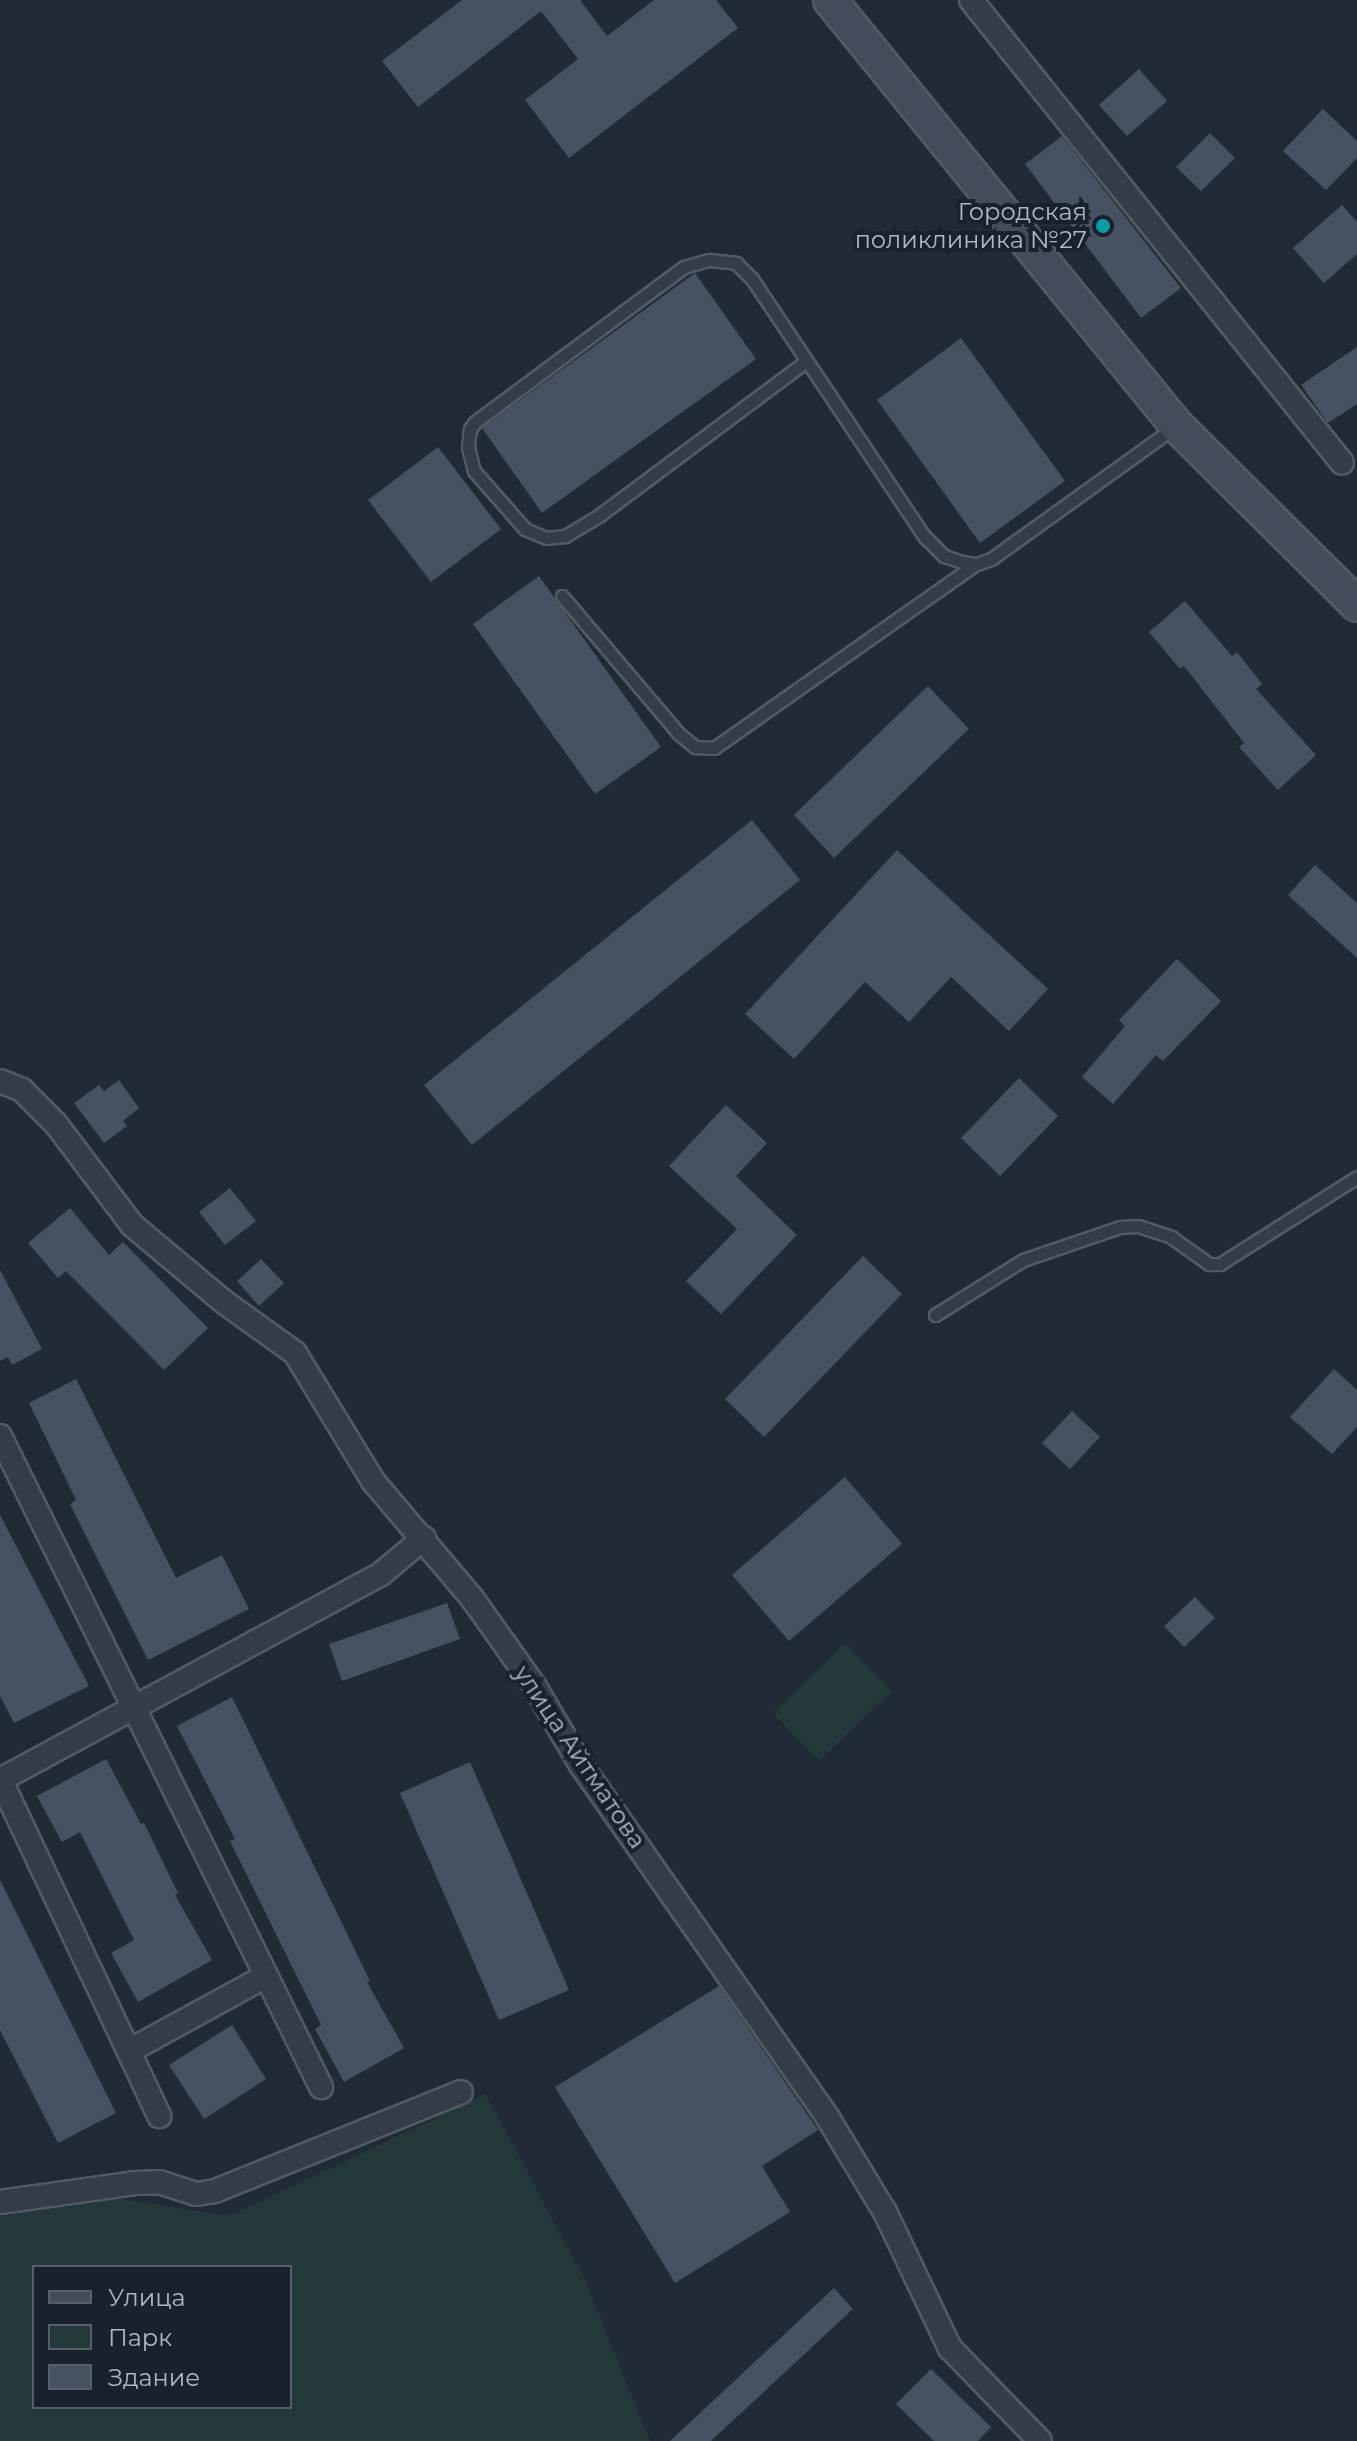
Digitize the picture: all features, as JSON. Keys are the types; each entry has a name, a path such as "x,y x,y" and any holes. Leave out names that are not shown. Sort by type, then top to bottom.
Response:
{"main road":[{"path":"830,0 1176,425 1357,605"}],"street":[{"path":"971,0 1342,463"},
{"name":"улица Айтматова","path":"0,1081 22,1090 56,1124 132,1225 224,1302 295,1353 373,1481 424,1538 499,1636 581,1765 828,2118 885,2212 950,2348 1040,2441"},
{"path":"0,1436 321,2087"},
{"path":"159,2116 0,1779 136,1709 381,1574 424,1538"},
{"path":"129,2051 266,1976"},
{"path":"0,2202 135,2183 159,2182 196,2194 215,2191 461,2092"}],"lane":[{"path":"805,362 600,515 565,536 546,538 525,529 474,471 468,447 470,429 475,422 684,267 724,259 736,263 752,279 925,537 944,556 977,564"},
{"path":"562,596 679,734 695,747 714,748 977,564 1012,545 1176,425"},
{"path":"935,1315 1023,1260 1120,1227 1138,1226 1171,1237 1209,1264 1220,1264 1357,1177"}],"green space":[{"path":"845,1643 892,1691 819,1761 773,1713"},
{"path":"486,2094 586,2282 650,2441 0,2441 0,2209 103,2196 229,2216"}],"building":[{"path":"462,0 580,0 607,36 654,0 716,0 738,28 569,158 525,100 578,59 541,11 418,107 382,61"},
{"path":"1139,69 1167,101 1127,136 1099,105"},
{"path":"1323,109 1357,141 1357,158 1326,190 1283,151"},
{"path":"1210,133 1235,158 1201,191 1176,167"},
{"name":"Городская поликлиника №27","path":"1062,136 1181,288 1141,318 1025,164"},
{"path":"1342,205 1357,222 1357,254 1324,283 1293,248"},
{"path":"695,273 756,359 542,513 482,428"},
{"path":"961,338 1065,481 980,543 877,400"},
{"path":"1357,347 1357,404 1328,423 1301,385"},
{"path":"438,447 501,529 431,582 368,500"},
{"path":"539,576 661,747 595,794 473,624"},
{"path":"1185,601 1232,656 1237,652 1262,684 1256,689 1316,755 1278,790 1239,747 1244,743 1184,666 1180,669 1149,632"},
{"path":"928,686 969,729 834,858 794,815"},
{"path":"752,820 800,880 472,1145 424,1085"},
{"path":"897,850 1048,989 1009,1031 951,977 909,1022 865,982 794,1059 745,1014"},
{"path":"1315,865 1357,903 1357,958 1288,895"},
{"path":"1177,959 1221,1001 1163,1061 1156,1055 1113,1104 1082,1077 1125,1026 1119,1020"},
{"path":"1019,1078 1058,1116 1000,1176 961,1138"},
{"path":"119,1080 139,1108 123,1121 127,1126 104,1143 74,1103 99,1085 104,1091"},
{"path":"726,1105 767,1143 736,1176 797,1235 721,1314 686,1281 737,1229 669,1166"},
{"path":"230,1188 256,1221 225,1245 199,1212"},
{"path":"70,1208 109,1255 123,1242 208,1328 164,1370 66,1271 58,1278 28,1243"},
{"path":"863,1256 902,1294 764,1437 725,1399"},
{"path":"261,1259 284,1283 259,1306 237,1281"},
{"path":"0,1270 42,1349 12,1365 8,1357 0,1361"},
{"path":"1334,1369 1357,1390 1357,1427 1332,1454 1290,1417"},
{"path":"76,1379 176,1578 222,1555 249,1609 148,1660 70,1504 76,1500 29,1403"},
{"path":"1072,1411 1100,1437 1070,1469 1042,1443"},
{"path":"845,1477 902,1544 789,1641 732,1575"},
{"path":"0,1515 89,1686 14,1723 0,1696"},
{"path":"1195,1597 1215,1618 1184,1647 1164,1626"},
{"path":"447,1603 460,1639 342,1681 329,1644"},
{"path":"232,1697 370,1981 367,1982 404,2048 344,2082 315,2029 321,2025 230,1841 235,1839 177,1726"},
{"path":"106,1759 141,1824 144,1823 178,1893 175,1895 212,1960 138,2002 111,1953 134,1940 80,1832 62,1842 37,1796"},
{"path":"470,1762 569,1990 499,2020 400,1793"},
{"path":"0,1880 116,2113 58,2143 0,2030"},
{"path":"719,1986 818,2130 762,2166 790,2212 675,2283 555,2087"},
{"path":"232,2025 266,2079 204,2119 169,2065"},
{"path":"834,2288 853,2309 711,2441 670,2441"},
{"path":"931,2369 991,2427 978,2441 934,2441 896,2404"}],"place":[{"name":"Городская поликлиника №27","path":"1103,226"}]}
